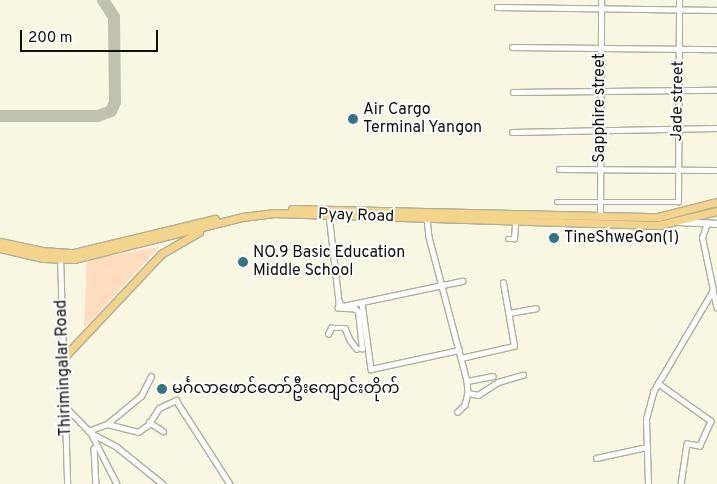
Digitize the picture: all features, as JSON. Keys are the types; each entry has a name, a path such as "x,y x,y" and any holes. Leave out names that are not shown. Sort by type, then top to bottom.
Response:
{"highway":[{"name":"Pyay Road","path":"0,248 60,256 93,256 214,224 260,214 428,218 515,223 659,225 678,222 717,202"},
{"name":"Pyay Road","path":"0,242 60,256 265,210 658,217 702,211 717,211"},
{"path":"65,356 161,254 214,224"}],"main road":[{"path":"702,211 706,223"},
{"path":"678,222 717,224"}],"street":[{"name":"Sapphire street","path":"600,216 601,0"},
{"name":"Jade street","path":"600,202 678,202 679,0"},
{"path":"497,7 717,10"},
{"path":"512,48 717,50"},
{"path":"513,92 717,90"},
{"path":"512,132 717,128"},
{"path":"559,169 717,170"},
{"path":"557,202 600,202"},
{"path":"328,334 331,328 345,328 350,340 357,349 362,349 358,312 355,309 338,308 339,302 329,215"},
{"path":"428,218 442,287 467,381 468,393 465,405 458,412"},
{"path":"508,239 514,239 515,223"},
{"path":"706,223 702,238 717,308"},
{"name":"Thirimingalar Road","path":"60,256 65,356 67,484"},
{"path":"339,302 343,306 362,303 442,287 462,280"},
{"path":"461,358 514,346 503,283"},
{"path":"648,484 646,419 658,383 713,290"},
{"path":"362,303 371,369 459,350"},
{"path":"509,313 536,308"},
{"path":"468,393 478,395 498,382 523,375"},
{"path":"90,432 108,424 141,396 151,376"},
{"path":"467,381 493,376"},
{"path":"658,383 711,421 700,446 687,444 681,484"},
{"path":"108,424 138,432 150,422 159,408 176,400 230,484"},
{"path":"66,407 90,432 117,447 163,484"},
{"path":"150,422 163,431"},
{"path":"90,432 94,443 117,484"},
{"path":"94,443 96,484"},
{"path":"596,458 647,447"}],"shaded area":[{"path":"159,247 84,328 87,260"}],"taxiway":[{"path":"0,116 98,116 111,111 115,102 114,17 103,0"}],"place":[{"name":"Air Cargo Terminal Yangon","path":"353,119"},
{"name":"TineShweGon(1)","path":"554,238"},
{"name":"NO.9 Basic Education Middle School","path":"243,262"},
{"name":"မင်္ဂလာဖောင်တော်ဦးကျောင်းတိုက်","path":"162,389"}]}
